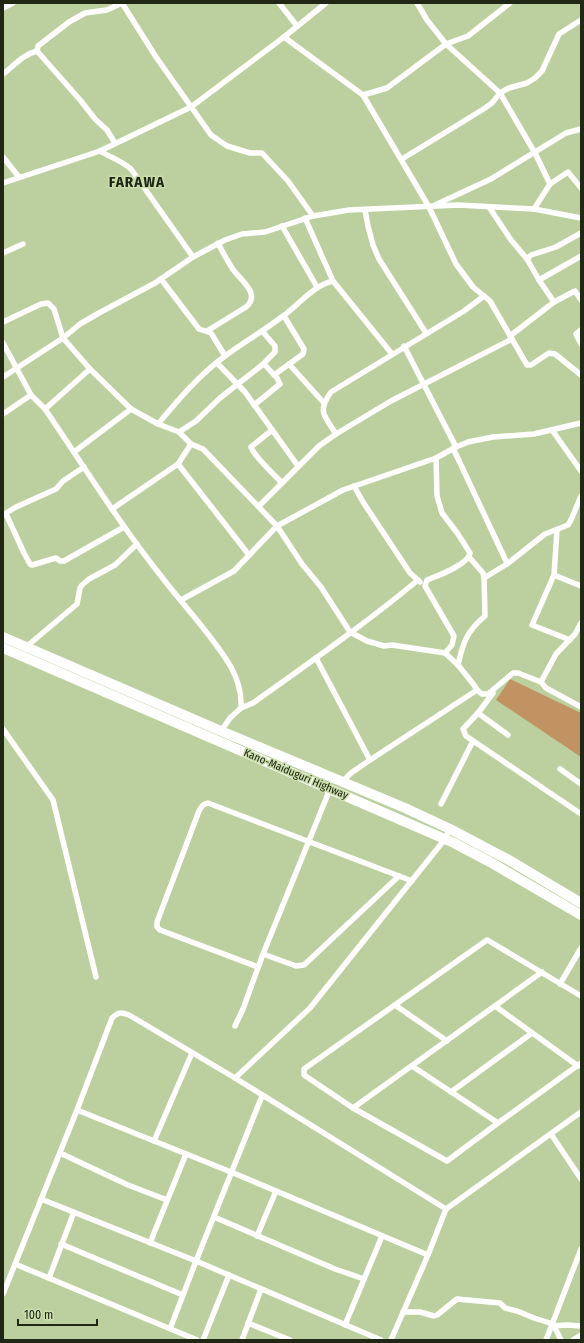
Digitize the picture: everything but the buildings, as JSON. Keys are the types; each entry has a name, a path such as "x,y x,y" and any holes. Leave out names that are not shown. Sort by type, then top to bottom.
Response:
{"highway":[{"name":"Kano-Maiduguri Highway","path":"3,637 342,782 448,834 490,862 581,915"},
{"name":"Kano-Maiduguri Highway","path":"3,648 330,789 448,834 509,860 581,903"}],"street":[{"path":"3,8 13,3"},
{"path":"37,51 38,46 69,22 85,13 107,10 123,3 156,57 211,135 227,146 250,154 262,153 288,181 313,216"},
{"path":"279,3 297,26"},
{"path":"3,183 100,151 191,107 284,37 326,3"},
{"path":"417,3 427,20 446,44 500,93 535,152 550,184"},
{"path":"363,95 387,88 446,44 468,36 510,3"},
{"path":"402,159 482,110 492,103 500,93 509,88 527,83 535,78 542,71 559,34 581,20"},
{"path":"284,37 363,95 429,207 456,264 473,287 490,301 527,365 531,365 549,353 555,354 581,375"},
{"path":"3,74 18,60 31,52 37,51"},
{"path":"37,51 95,119 107,130 115,143"},
{"path":"429,207 491,179 566,133 581,129"},
{"path":"100,151 125,164 131,169 193,257"},
{"path":"3,157 18,177"},
{"path":"534,209 550,184 568,172 581,188"},
{"path":"3,377 63,338 80,324 161,279 193,257 218,243 242,234 265,232 305,218 349,210 458,205 534,209 581,218"},
{"path":"489,207 511,240 528,259 539,280 554,302"},
{"path":"365,210 373,245 379,259 426,334"},
{"path":"305,218 333,281 392,354"},
{"path":"282,226 317,287"},
{"path":"528,259 531,256 556,247 581,233"},
{"path":"207,331 246,306 251,302 252,297 247,286 232,269 218,243"},
{"path":"3,253 23,244"},
{"path":"539,280 581,256"},
{"path":"161,279 199,329 211,333 225,356"},
{"path":"158,424 179,399 225,356 284,316 317,287 333,281"},
{"path":"259,506 319,446 336,434 391,401 511,337 554,302 575,291 581,300"},
{"path":"336,434 323,415 324,403 331,392 404,346 464,311 484,296"},
{"path":"3,322 41,304 48,303 54,309 63,338 90,369 131,409 158,424 179,432 191,444 202,449 259,506 277,526 302,564 321,586 350,632 367,641 384,646 399,646 445,653 458,665 477,690 482,694 488,694 513,673 518,673 541,682 546,688 581,707"},
{"path":"274,375 303,354 304,350 284,316"},
{"path":"179,432 196,421 220,398 264,364 275,352 275,346 262,330"},
{"path":"581,330 576,334 581,344"},
{"path":"3,343 32,395 45,409 124,527 218,648 230,666 236,677 241,695 241,708"},
{"path":"404,346 454,447 499,543 507,564"},
{"path":"217,363 245,392 298,466"},
{"path":"254,405 280,384 264,364"},
{"path":"289,364 324,403"},
{"path":"45,409 90,369"},
{"path":"3,414 32,395"},
{"path":"74,452 131,409"},
{"path":"181,600 234,571 277,526 343,490 436,458 454,447 468,442 493,437 534,434 581,423"},
{"path":"272,430 251,447 282,483"},
{"path":"552,430 581,470"},
{"path":"112,509 178,464 191,444"},
{"path":"436,458 437,496 442,513 458,534 470,553 469,557 483,573 484,578 485,616 474,625 470,631 461,650 458,665"},
{"path":"178,464 249,555"},
{"path":"84,467 63,481 56,489 4,514 30,564 32,565 56,558 58,558 60,562 64,561 124,527"},
{"path":"354,486 410,573 425,586 454,636 452,645 445,653"},
{"path":"484,578 507,564 545,534 568,525 572,520 581,496"},
{"path":"557,530 554,575 532,625 570,640"},
{"path":"26,646 78,604 80,588 82,585 89,579 115,565 137,544"},
{"path":"425,586 427,580 451,570 469,557"},
{"path":"554,575 581,586"},
{"path":"221,731 230,718 241,708 253,703 316,658 418,580"},
{"path":"541,682 556,654 575,634 581,623"},
{"path":"316,658 370,760"},
{"path":"497,688 478,713 463,729 466,736 581,814"},
{"path":"342,782 351,773 370,760 477,690"},
{"path":"478,713 508,735"},
{"path":"3,729 53,800 96,977"},
{"path":"441,804 473,741"},
{"path":"560,769 581,784"},
{"path":"235,1026 330,789"},
{"path":"258,967 160,930 157,927 157,922 202,806 208,803 412,881"},
{"path":"235,1078 310,1008 448,834"},
{"path":"263,954 296,966 304,965 399,876"},
{"path":"495,1006 532,1033 580,1064 447,1161 444,1161 353,1108 304,1075 304,1070 486,940 581,996"},
{"path":"560,984 581,948"},
{"path":"353,1108 542,972"},
{"path":"395,1005 447,1040"},
{"path":"3,1294 77,1110 112,1018 116,1014 122,1012 235,1078 446,1209"},
{"path":"451,1092 532,1033"},
{"path":"154,1141 192,1053"},
{"path":"412,1066 498,1124"},
{"path":"170,1329 262,1096"},
{"path":"77,1110 231,1172 428,1255"},
{"path":"391,1340 428,1255 446,1209 581,1113"},
{"path":"551,1134 581,1179"},
{"path":"60,1153 128,1185 167,1200"},
{"path":"150,1243 186,1154"},
{"path":"257,1236 276,1191"},
{"path":"41,1199 196,1261 381,1340"},
{"path":"48,1278 74,1212"},
{"path":"214,1217 335,1269 364,1279"},
{"path":"345,1325 382,1236"},
{"path":"61,1244 184,1295"},
{"path":"546,1340 581,1249"},
{"path":"15,1264 197,1340"},
{"path":"203,1340 229,1275"},
{"path":"242,1340 261,1289"},
{"path":"403,1312 420,1312 434,1316 457,1300 464,1299 500,1303 505,1308 553,1325 581,1326"},
{"path":"248,1323 290,1340"},
{"path":"553,1325 561,1340"},
{"path":"573,1340 581,1335"}],"shaded area":[{"path":"510,679 581,713 581,757 496,700"}],"district":[{"name":"FARAWA","path":"137,182"}]}
